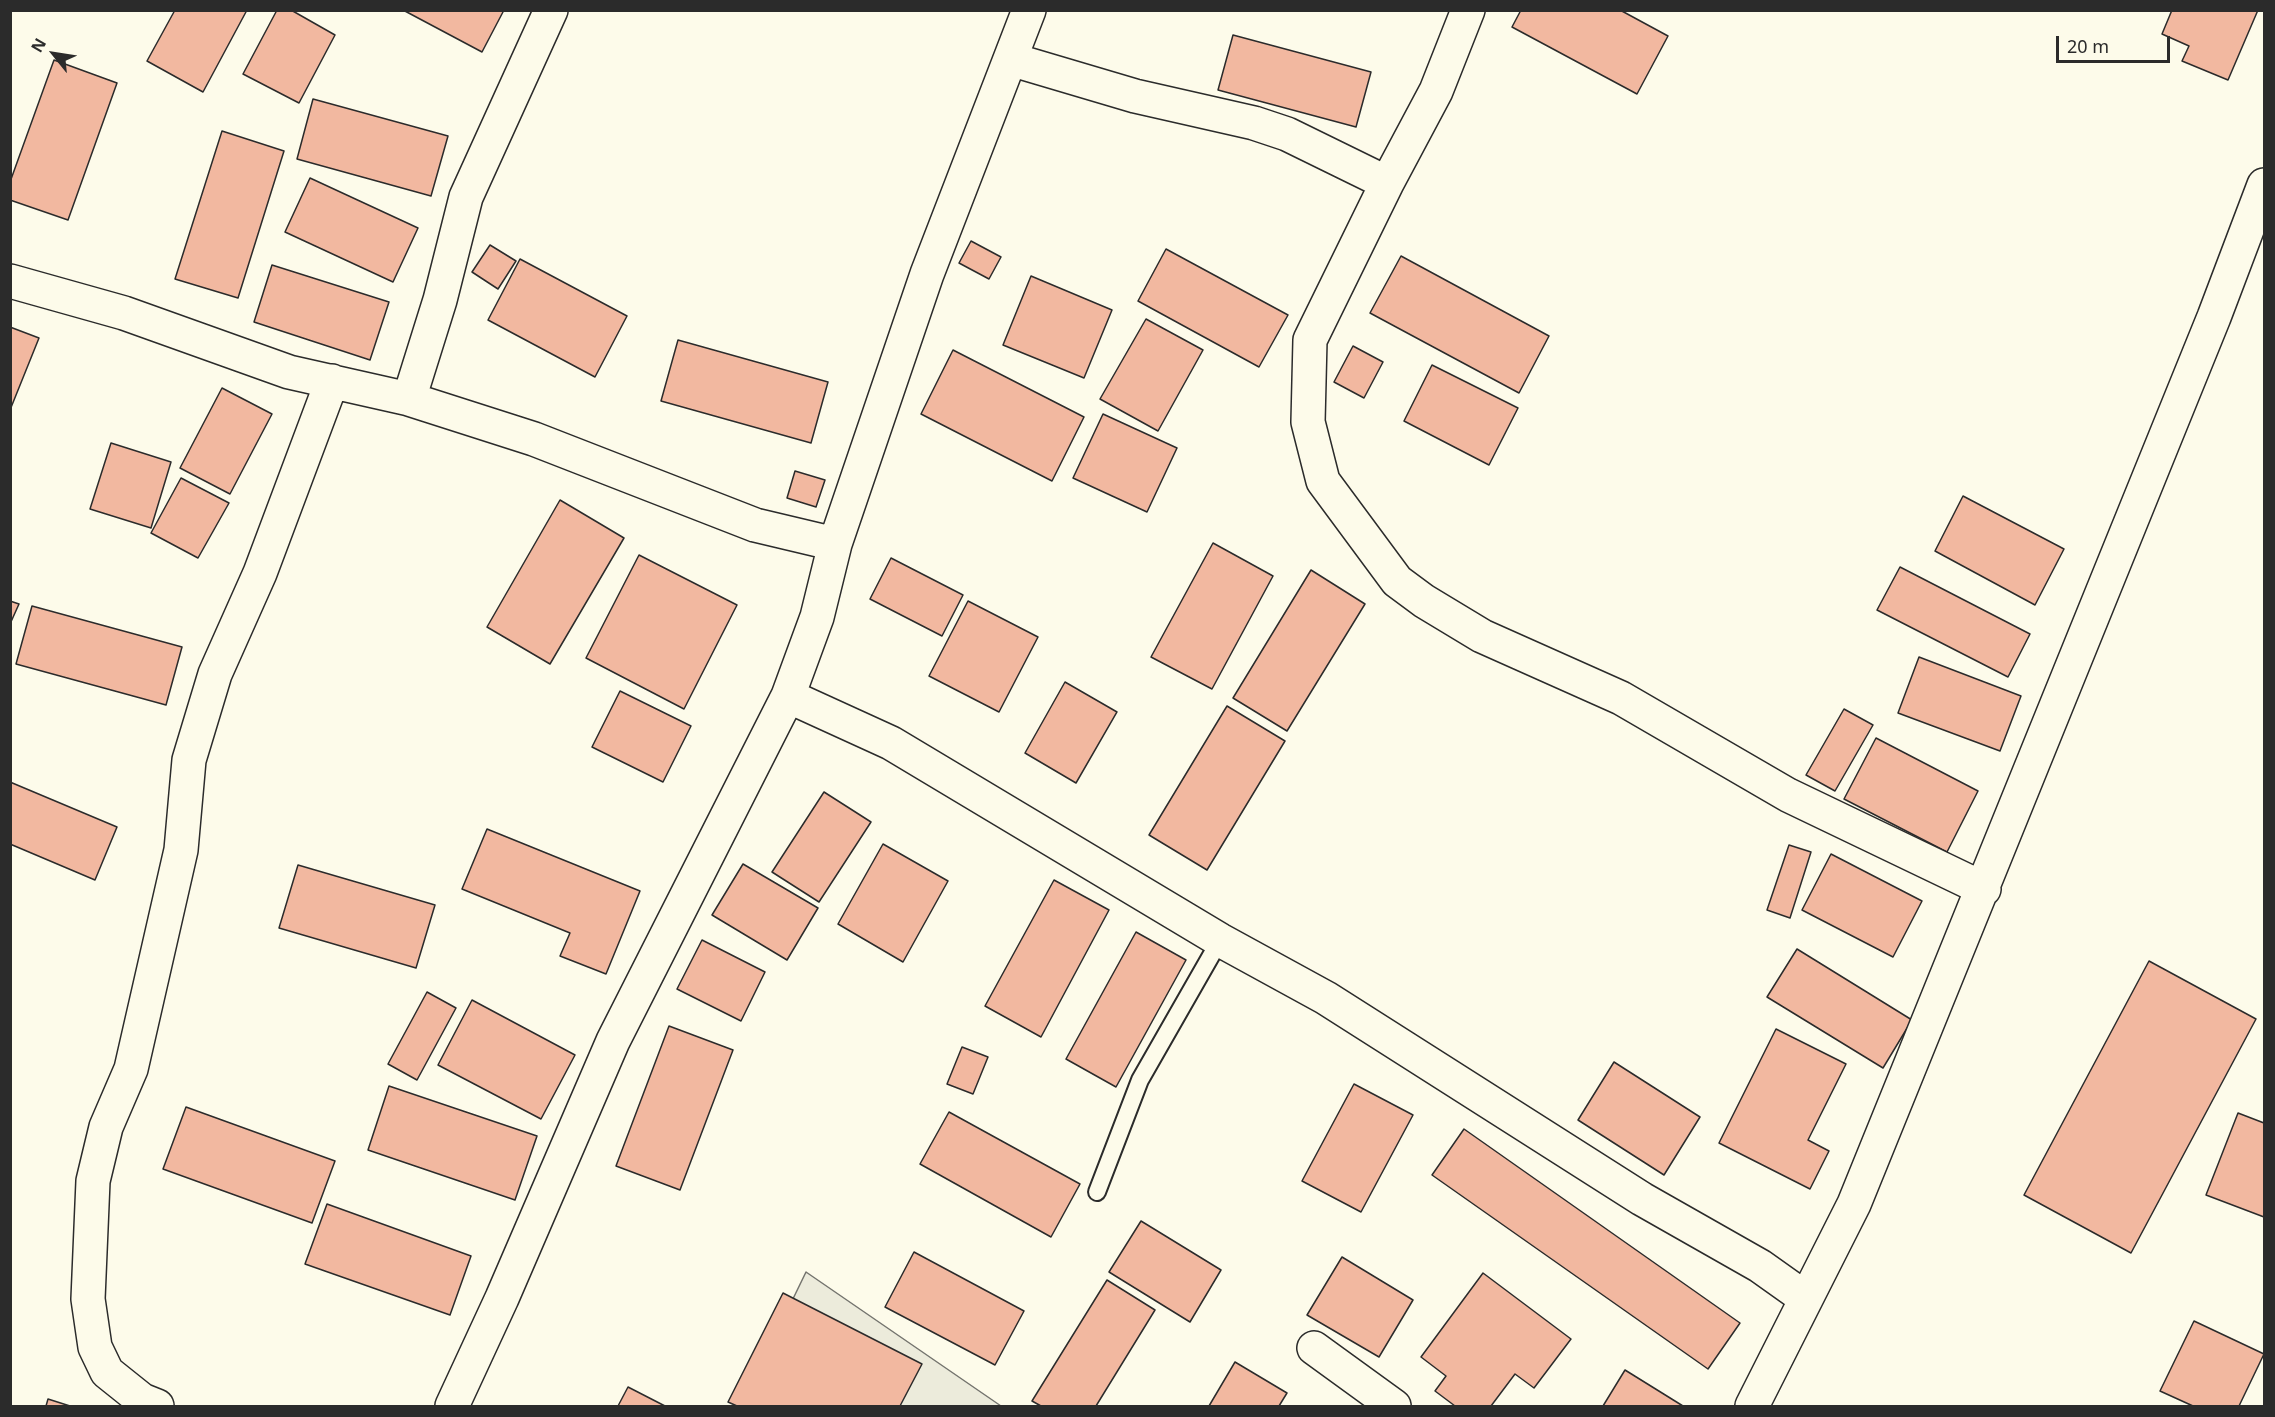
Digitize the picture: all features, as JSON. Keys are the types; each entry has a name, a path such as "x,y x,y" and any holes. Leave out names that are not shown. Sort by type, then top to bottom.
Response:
{"street":[{"path":"410,399 440,300 466,197 551,10"},
{"path":"452,1407 502,1298 613,1041 788,696 817,617 835,544 927,274 1029,10"},
{"path":"1468,10 1436,91 1387,183 1310,340 1308,422 1323,481 1397,581 1424,601 1482,636 1621,698 1788,795 1984,889"},
{"path":"1010,59 1135,96 1254,123 1287,134 1387,183"},
{"path":"1752,1407 1854,1204 1984,889 2210,328 2265,185"},
{"path":"10,281 124,313 290,372 410,399 534,439 755,525 835,544"},
{"path":"157,1407 142,1400 107,1372 94,1347 88,1299 93,1181 106,1127 131,1069 155,965 181,850 192,749 215,674 260,573 332,381"},
{"path":"788,696 891,743 1220,940 1326,998 1642,1199 1760,1266 1805,1298"},
{"path":"1314,1348 1394,1407"}],"lane":[{"path":"1098,1192 1140,1080 1220,940"}],"shaded area":[{"path":"806,1272 1001,1406 741,1406"}],"building":[{"path":"175,10 247,10 203,92 147,61"},
{"path":"277,10 291,10 335,35 299,103 243,74"},
{"path":"403,10 504,10 482,52"},
{"path":"1521,10 1620,10 1668,36 1637,94 1512,27"},
{"path":"2172,10 2258,10 2228,80 2182,61 2189,46 2162,34"},
{"path":"1233,35 1371,72 1356,127 1218,90"},
{"path":"54,60 117,83 68,220 10,200 10,182"},
{"path":"313,99 448,136 431,196 297,159"},
{"path":"222,131 284,151 238,298 175,279"},
{"path":"310,178 418,228 393,282 285,232"},
{"path":"971,241 1001,257 989,279 959,263"},
{"path":"490,245 516,261 498,289 472,272"},
{"path":"1166,249 1288,315 1259,367 1138,301"},
{"path":"1401,256 1549,336 1519,393 1370,313"},
{"path":"520,259 627,316 595,377 488,320"},
{"path":"272,265 389,302 370,360 254,322"},
{"path":"1031,276 1112,310 1084,378 1003,345"},
{"path":"1146,319 1203,350 1158,431 1100,399"},
{"path":"10,327 39,338 10,410"},
{"path":"678,340 828,382 811,443 661,401"},
{"path":"1353,346 1383,362 1364,398 1334,382"},
{"path":"953,350 1084,417 1052,481 921,414"},
{"path":"1432,365 1518,408 1489,465 1404,421"},
{"path":"222,388 272,414 230,494 180,468"},
{"path":"1103,414 1177,448 1147,512 1073,478"},
{"path":"111,443 171,462 151,528 90,509"},
{"path":"795,471 825,480 816,507 787,498"},
{"path":"181,478 229,503 198,558 151,533"},
{"path":"1963,496 2064,549 2035,605 1935,551"},
{"path":"560,500 624,538 550,664 487,627"},
{"path":"1213,543 1273,576 1212,689 1151,657"},
{"path":"639,555 737,605 684,709 586,658"},
{"path":"891,558 963,595 942,636 870,599"},
{"path":"1900,567 2030,634 2008,677 1877,610"},
{"path":"1311,570 1365,604 1287,731 1233,698"},
{"path":"10,601 19,604 10,624"},
{"path":"968,601 1038,637 999,712 929,676"},
{"path":"32,606 182,647 166,705 16,664"},
{"path":"1919,657 2021,696 2000,751 1898,713"},
{"path":"1065,682 1117,712 1076,783 1025,753"},
{"path":"620,691 691,726 663,782 592,747"},
{"path":"1227,706 1285,741 1207,870 1149,835"},
{"path":"1844,709 1873,725 1835,791 1806,775"},
{"path":"1876,738 1978,791 1947,852 1844,799"},
{"path":"10,782 117,827 95,880 10,844"},
{"path":"824,792 871,822 819,902 772,872"},
{"path":"487,829 640,891 606,974 560,956 570,933 462,889"},
{"path":"883,844 948,881 903,962 838,924"},
{"path":"1789,845 1811,852 1790,918 1767,910"},
{"path":"1831,854 1922,901 1893,957 1802,910"},
{"path":"743,864 818,908 787,960 712,915"},
{"path":"298,865 435,905 416,968 279,928"},
{"path":"1054,880 1109,910 1041,1037 985,1006"},
{"path":"1136,932 1186,960 1116,1087 1066,1059"},
{"path":"702,940 765,972 741,1021 677,989"},
{"path":"1797,949 1912,1020 1883,1068 1767,997"},
{"path":"2149,961 2256,1019 2131,1253 2024,1195"},
{"path":"427,992 456,1008 417,1080 388,1064"},
{"path":"472,1000 575,1055 541,1119 438,1065"},
{"path":"669,1026 733,1050 680,1190 616,1166"},
{"path":"1776,1029 1846,1064 1808,1140 1829,1151 1810,1189 1719,1143"},
{"path":"962,1047 988,1057 973,1094 947,1084"},
{"path":"1614,1062 1700,1117 1664,1175 1578,1120"},
{"path":"1354,1084 1413,1115 1361,1212 1302,1181"},
{"path":"389,1086 537,1136 515,1200 368,1150"},
{"path":"186,1107 335,1161 312,1223 163,1169"},
{"path":"949,1112 1080,1184 1051,1237 920,1164"},
{"path":"2238,1113 2264,1123 2264,1217 2206,1195"},
{"path":"1464,1129 1740,1323 1708,1369 1432,1175"},
{"path":"327,1204 471,1256 450,1315 305,1264"},
{"path":"1141,1221 1221,1270 1190,1322 1109,1272"},
{"path":"914,1252 1024,1311 995,1365 885,1307"},
{"path":"1342,1257 1413,1300 1379,1357 1307,1315"},
{"path":"1483,1273 1571,1339 1534,1388 1515,1374 1491,1406 1455,1406 1435,1391 1446,1376 1421,1357"},
{"path":"1107,1280 1155,1310 1096,1406 1041,1406 1032,1401"},
{"path":"783,1293 922,1364 900,1406 737,1406 728,1402"},
{"path":"2194,1321 2264,1354 2239,1406 2193,1406 2160,1391"},
{"path":"1235,1362 1287,1393 1279,1406 1209,1406"},
{"path":"1625,1370 1683,1406 1603,1406"},
{"path":"628,1387 665,1406 618,1406"},
{"path":"48,1399 70,1406 46,1406"}]}
